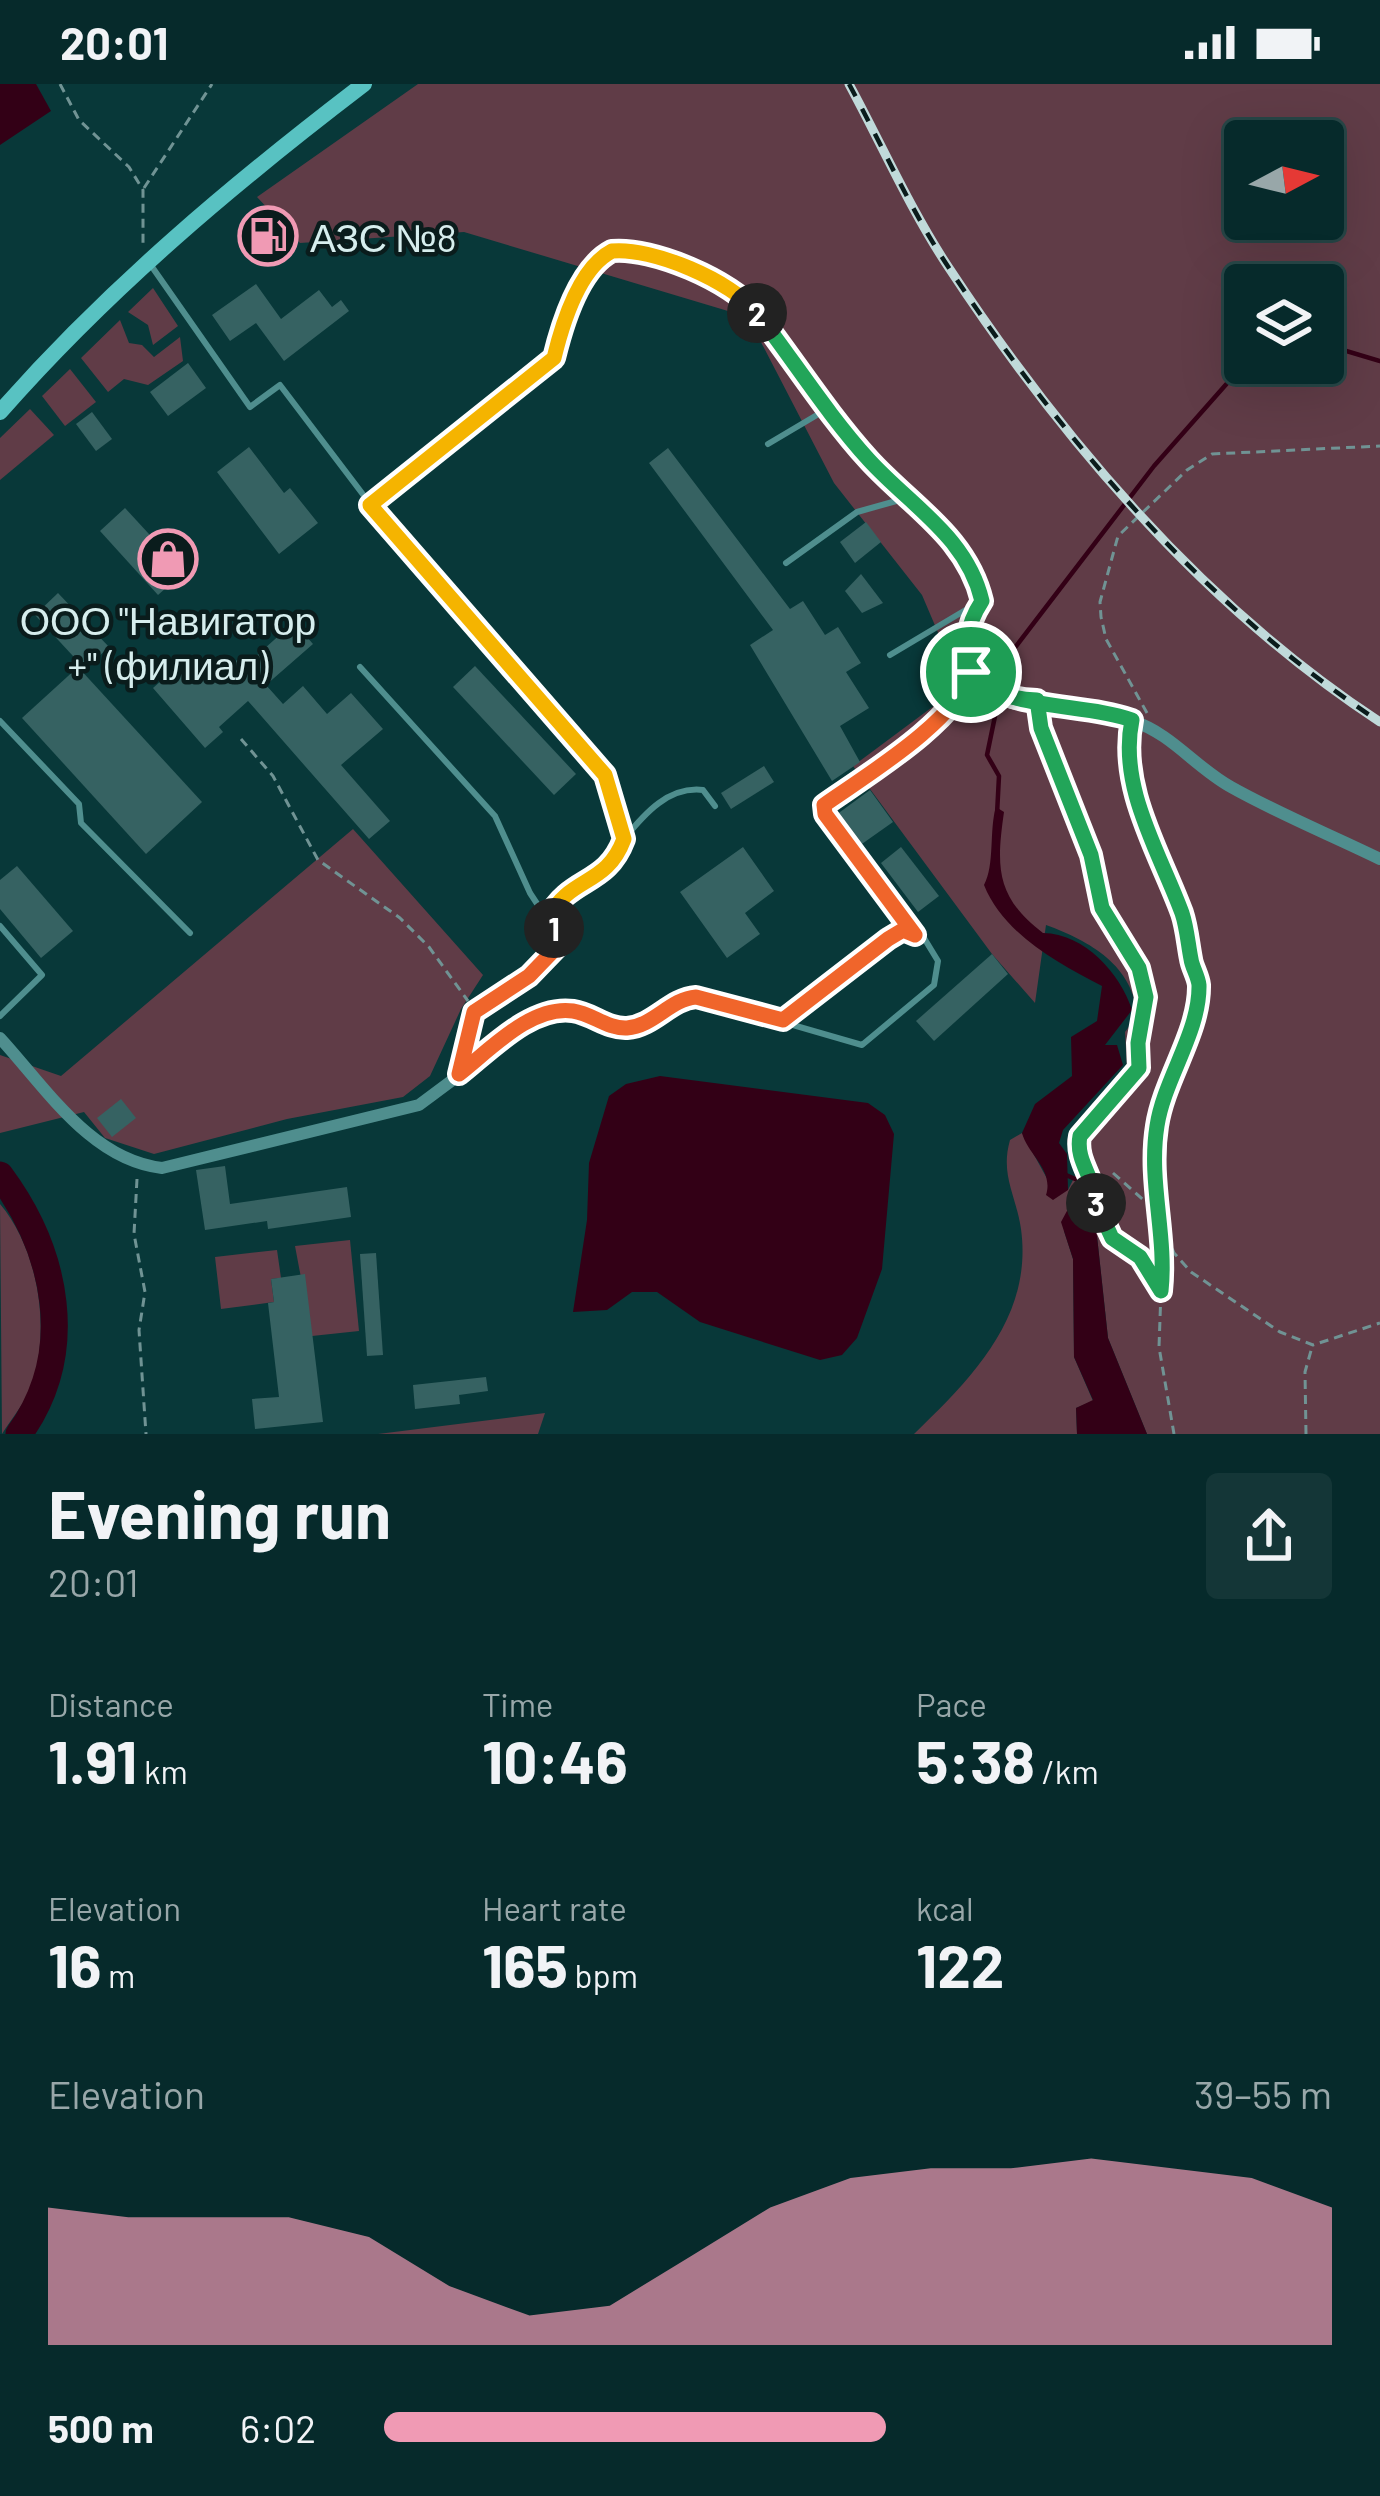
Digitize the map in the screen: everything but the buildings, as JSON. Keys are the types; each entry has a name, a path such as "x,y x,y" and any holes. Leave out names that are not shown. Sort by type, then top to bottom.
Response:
{"main road":[{"path":"0,412 85,319 148,261 246,176 364,84"}],"street":[{"path":"591,270 612,251 643,253 680,264 748,301 869,460 975,568 982,601 970,620 967,686 862,778"},
{"path":"971,672 986,689 1157,729 1227,785 1380,859"},
{"path":"0,1038 103,1148 137,1165 163,1168 419,1106 532,1020"}],"lane":[{"path":"148,261 250,407 280,385 370,505 605,775 624,839"},
{"path":"370,505 554,358 556,340 591,270"},
{"path":"768,444 830,407"},
{"path":"786,563 857,512 910,497"},
{"path":"890,655 982,601"},
{"path":"360,667 495,816 530,893 548,918 556,948 529,976 474,1012 459,1074"},
{"path":"0,721 79,804 81,824 190,933"},
{"path":"862,778 824,805 825,814 915,935"},
{"path":"548,918 559,898 604,874 643,816 685,788 703,790 715,806"},
{"path":"0,926 42,975 0,1016"},
{"path":"532,1020 561,1010 580,1012 611,1027 631,1028 685,998 696,997 862,1045 934,985 938,961 924,938 903,930 783,1020"}],"path":[{"path":"60,84 89,133 130,166 143,190"},
{"path":"148,261 141,234 143,190 212,84"},
{"path":"1157,729 1106,639 1100,602 1118,536 1187,470 1212,454 1380,446"},
{"path":"1037,700 1041,728 1091,855 1102,908 1139,968 1146,997 1139,1068 1088,1123 1077,1150 1093,1184 1095,1207 1104,1227 1140,1257 1161,1291"},
{"path":"1132,720 1127,748 1131,766 1155,856 1183,915 1199,988 1157,1122 1153,1156 1163,1242 1159,1347 1174,1434"},
{"path":"241,739 273,776 318,860 400,918 458,982 474,1012"},
{"path":"137,1165 134,1234 145,1292 139,1330 146,1434"},
{"path":"1113,1173 1158,1213 1174,1253 1191,1272 1280,1332 1313,1345 1380,1322"},
{"path":"1306,1434 1305,1372 1313,1345"}],"shaded area":[{"path":"0,84 36,84 51,111 0,145"},
{"path":"418,84 1380,84 1380,1434 1147,1434 1108,1338 1097,1236 1082,1216 1083,1197 1064,1231 1073,1259 1074,1357 1093,1401 1076,1408 1077,1434 914,1434 977,1368 1008,1318 1022,1261 1021,1229 1008,1175 1010,1140 1022,1133 1050,1184 1068,1190 1079,1168 1067,1141 1073,1126 1127,1069 1125,1032 1137,1016 1128,983 1093,948 1046,925 1035,1003 992,954 853,766 939,702 954,670 922,595 834,483 748,317 464,232 300,243 257,197"},
{"path":"153,288 178,326 153,345 148,325 128,312"},
{"path":"120,320 129,343 142,345 154,357 180,337 183,361 148,385 124,379 108,392 81,358"},
{"path":"70,369 96,402 65,426 42,396"},
{"path":"30,409 54,435 0,480 0,438"},
{"path":"996,807 1004,812 1003,880 1016,907 1043,933 1073,940 1099,958 1119,982 1132,1010 1105,1045 1117,1045 1123,1065 1063,1130 1059,1143 1067,1154 1068,1190 1053,1200 1046,1195 1044,1170 1022,1133 1035,1104 1072,1076 1071,1037 1097,1021 1102,986 1033,945 993,902 984,885"},
{"path":"353,829 483,975 461,1009 430,1076 403,1097 287,1119 154,1154 105,1138 84,1112 0,1133 0,1055 61,1076"},
{"path":"660,1076 868,1103 885,1115 894,1134 882,1269 857,1338 842,1355 820,1360 700,1322 657,1292 632,1292 607,1310 573,1312 587,1220 589,1163 609,1096 626,1084"},
{"path":"1075,1196 1083,1196 1082,1215 1092,1221 1097,1236 1108,1338 1147,1434 1077,1434 1076,1408 1093,1400 1074,1357 1073,1259 1061,1222"},
{"path":"0,1204 24,1243 40,1315 32,1385 2,1434"},
{"path":"350,1240 359,1331 312,1336 295,1246"},
{"path":"277,1250 281,1278 271,1279 274,1302 221,1309 215,1257"},
{"path":"545,1413 538,1434 378,1434"}],"waterway":[{"path":"1344,350 1380,361"},
{"path":"997,814 999,776 987,755 1007,658 1154,466 1226,384"},
{"path":"0,1175 35,1236 53,1303 49,1370 19,1434"},
{"path":"1066,1175 1082,1182 1086,1192 1080,1198"}],"railway":[{"path":"849,84 949,268 1090,458 1197,574 1255,627 1380,722"}],"place":[{"name":"АЗС №8","path":"268,236"},
{"name":"ООО \"Навигатор +\" (филиал)","path":"168,559"}],"route":[{"path":"971,672 967,686 934,721 824,805 825,814 915,935 903,930 888,939 783,1020 696,997 685,998 631,1028 611,1027 580,1012 545,1012 459,1074 474,1012 545,962 556,948 548,918 559,898 604,874 624,839 605,775 370,505 554,358 556,340 601,256 612,251 643,253 680,264 748,301 869,460 928,514 975,568 982,601 970,620 971,672 986,689 1022,700 1037,700 1041,728 1091,855 1102,908 1139,968 1146,997 1139,1068 1088,1123 1077,1150 1093,1184 1095,1207 1104,1227 1140,1257 1161,1291 1163,1242 1153,1156 1161,1107 1199,988 1183,915 1155,856 1131,766 1127,748 1132,720 1043,700 1022,700 986,689 971,672"}]}
